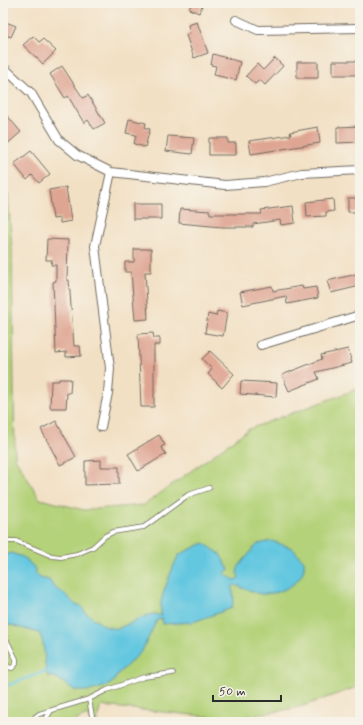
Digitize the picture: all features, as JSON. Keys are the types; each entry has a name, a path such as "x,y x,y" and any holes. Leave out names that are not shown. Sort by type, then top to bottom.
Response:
{"street":[{"path":"236,20 258,30 360,28"},
{"path":"3,67 31,93 59,140 77,155 111,172 225,185 264,182 302,173 360,170"},
{"path":"100,427 108,393 110,368 95,246 111,172"},
{"path":"261,345 360,315"}],"lane":[{"path":"3,544 6,541 16,541 52,556 61,557 77,554 93,548 105,536 113,532 144,527 188,495 209,488"},
{"path":"3,632 16,659 16,664 12,668 8,667 3,657"},
{"path":"35,722 35,717 39,714 76,701 89,699 107,690 144,677 173,673"},
{"path":"89,699 93,722"},
{"path":"41,722 45,720 51,711"}],"green space":[{"path":"3,189 8,195 12,249 15,458 40,499 84,510 144,505 249,429 360,388 360,686 300,707 234,719 101,706 98,722 91,722 87,715 73,722 3,722"}],"water":[{"path":"272,541 292,548 304,561 304,568 297,581 284,590 269,594 257,593 241,588 240,585 238,587 234,585 232,587 234,598 232,608 193,622 163,624 162,619 157,620 142,651 119,673 113,682 107,686 90,691 76,691 55,677 48,677 45,666 43,643 39,633 3,623 3,555 11,553 23,557 34,567 36,574 40,578 49,580 55,588 65,594 76,605 80,605 85,612 100,623 107,627 117,629 148,615 155,614 161,616 162,597 179,555 204,543 220,554 229,570 224,573 234,580 239,578 237,572 239,566 253,549 258,544"}],"building":[{"path":"192,3 203,3 199,13 189,9"},
{"path":"3,21 16,26 11,37 3,34"},
{"path":"197,22 208,53 194,58 186,35 190,33 188,25"},
{"path":"33,36 39,42 43,39 56,51 43,64 23,45"},
{"path":"213,54 240,62 236,80 214,75 216,66 211,65"},
{"path":"275,58 283,66 265,85 260,80 255,84 246,76 257,64 263,70"},
{"path":"333,61 360,61 360,75 333,75"},
{"path":"297,62 318,62 318,78 297,78"},
{"path":"62,66 83,98 88,95 105,123 94,129 88,120 84,123 68,96 65,98 50,74"},
{"path":"3,111 21,132 6,145 3,141"},
{"path":"129,119 146,123 145,128 150,129 145,147 134,144 136,135 126,133"},
{"path":"360,126 360,142 337,143 337,127"},
{"path":"318,127 320,143 251,154 249,141 291,135 290,132"},
{"path":"168,136 194,138 192,154 166,151"},
{"path":"209,138 228,138 228,143 236,143 236,155 209,155"},
{"path":"31,151 50,174 39,183 32,175 27,180 14,164"},
{"path":"66,187 71,221 60,223 60,218 53,219 49,190"},
{"path":"348,198 360,198 360,212 348,212"},
{"path":"333,199 334,211 326,212 326,216 307,217 306,202"},
{"path":"133,204 161,204 161,219 133,219"},
{"path":"293,206 295,223 281,225 280,220 253,224 253,227 222,227 179,223 180,209 210,211 210,214 262,214 261,210"},
{"path":"47,239 68,240 67,280 69,280 74,346 80,346 81,356 66,357 66,352 56,353 53,282 56,281 56,265 51,265 52,260 46,260"},
{"path":"134,249 151,249 151,272 145,272 148,319 135,320 131,272 125,272 125,262 134,262"},
{"path":"357,274 360,286 331,293 327,281"},
{"path":"272,286 273,291 302,286 303,289 316,287 318,298 287,304 286,296 243,305 240,292"},
{"path":"217,311 227,313 223,336 205,333 208,314 216,316"},
{"path":"153,333 154,338 160,338 160,345 154,345 154,407 141,407 138,334"},
{"path":"348,349 352,363 316,372 319,379 289,391 282,375 322,359 321,355"},
{"path":"210,351 234,374 222,388 208,374 212,369 202,359"},
{"path":"59,379 71,379 70,393 67,393 66,408 50,408 51,381 59,381"},
{"path":"241,381 277,383 276,397 240,394"},
{"path":"56,421 76,457 60,465 41,429"},
{"path":"159,435 165,445 161,447 166,454 138,471 128,454"},
{"path":"101,460 101,467 119,467 119,484 85,485 85,461"}],"waterway":[{"path":"3,687 46,671"}]}
